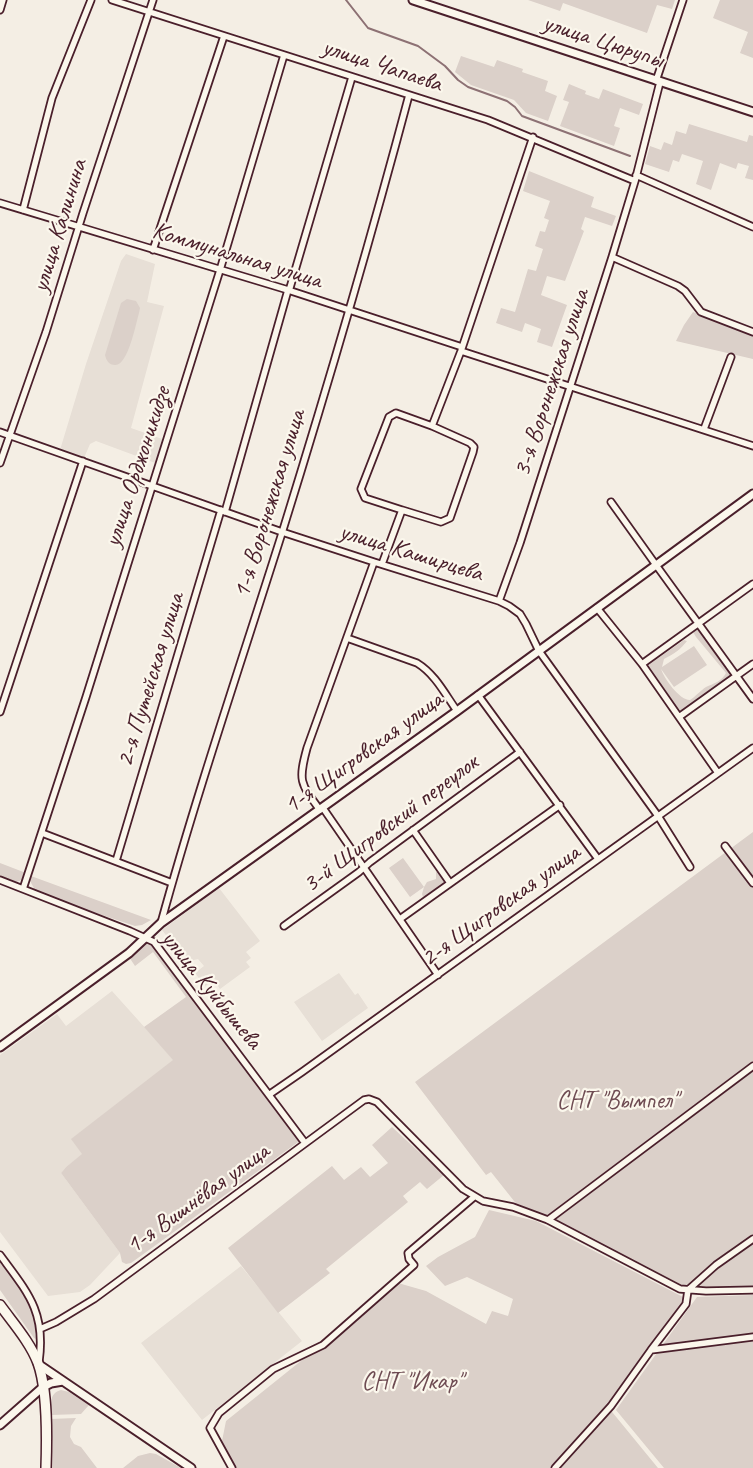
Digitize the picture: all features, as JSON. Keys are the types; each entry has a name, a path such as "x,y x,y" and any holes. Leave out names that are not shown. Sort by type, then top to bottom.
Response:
{"main road":[{"path":"0,1304 24,1338 38,1364 43,1387 46,1426 46,1468"}],"street":[{"path":"0,10 3,0"},
{"path":"23,210 52,98 91,0"},
{"name":"улица Чапаева","path":"112,0 488,120 636,178 753,227"},
{"name":"улица Калинина","path":"0,463 46,332 153,0"},
{"name":"улица Цюрупы","path":"414,0 753,112"},
{"name":"3-я Воронежская улица","path":"499,601 572,386 612,257 636,178 658,81 683,0"},
{"path":"153,250 224,36"},
{"name":"улица Орджоникидзе","path":"23,889 220,270 284,55"},
{"name":"2-я Путейская улица","path":"116,861 223,511 352,77"},
{"name":"1-я Воронежская улица","path":"161,923 282,532 378,210 409,95"},
{"path":"432,426 462,349 533,138"},
{"name":"Коммунальная улица","path":"0,203 289,291 753,446"},
{"path":"612,257 678,286 691,297 702,312 753,332"},
{"path":"704,429 730,357"},
{"path":"396,413 432,426 470,443 474,447 450,518 442,522 402,510 365,498 360,489 389,417 396,413"},
{"name":"улица Каширцева","path":"0,432 282,532 499,601 509,606 520,614 539,651 658,816 690,868"},
{"path":"0,712 83,461"},
{"name":"1-я Щигровская улица","path":"0,1047 129,953 161,923 478,696 753,494"},
{"path":"611,502 753,699"},
{"path":"382,564 402,510"},
{"path":"374,562 307,748 301,769 301,780 365,867 438,975"},
{"path":"642,664 753,584"},
{"path":"597,608 642,664 718,773"},
{"path":"347,638 426,668 457,711"},
{"path":"679,717 753,664"},
{"path":"478,696 598,859"},
{"name":"2-я Щигровская улица","path":"270,1094 753,748"},
{"name":"3-й Щигровский переулок","path":"284,926 520,752"},
{"path":"400,919 560,805"},
{"path":"413,830 450,883"},
{"path":"42,833 172,883"},
{"path":"725,846 753,883"},
{"name":"улица Куйбышева","path":"0,880 145,937 157,946 305,1143"},
{"path":"548,1220 753,1066"},
{"name":"1-я Вишнёвая улица","path":"40,1329 56,1322 94,1299 364,1100 369,1099 376,1102 463,1189 474,1196"},
{"path":"232,1468 210,1428 219,1413 282,1363 308,1353 328,1340 414,1265 408,1253 474,1196 483,1201 513,1207 548,1220 680,1289 753,1290"},
{"path":"555,1468 611,1406 686,1304 688,1290 716,1265 753,1239"},
{"path":"0,1255 29,1294 38,1317 41,1346 38,1364 191,1468"},
{"path":"651,1350 753,1337"},
{"path":"0,1425 43,1387 56,1381 63,1381"}],"shaded area":[{"path":"126,254 155,264 147,302 164,306 131,428 165,440 158,464 96,441 90,444 84,458 60,450 86,364 121,261"},
{"path":"219,888 260,941 246,952 251,958 246,962 250,967 220,989 214,980 205,986 195,973 204,966 198,959 188,964 162,930"},
{"path":"339,973 355,995 358,993 368,1008 322,1041 294,1002"},
{"path":"112,991 174,1060 72,1139 83,1154 61,1173 120,1253 90,1285 80,1292 48,1296 0,1232 0,1055 57,1014 66,1026"},
{"path":"241,1266 302,1341 202,1420 141,1343"}],"green space":[{"path":"528,0 675,0 672,9 657,5 647,33 563,3 560,11"},
{"path":"720,0 753,0 753,58 740,53 748,32 713,18"},
{"path":"461,56 494,67 497,60 523,69 522,72 548,81 545,91 557,96 548,121 526,113 514,100 471,85 455,72"},
{"path":"569,84 586,91 585,94 599,99 603,89 643,104 639,115 620,108 614,126 620,128 614,146 560,126 569,102 563,100"},
{"path":"689,124 747,142 749,135 753,136 753,180 745,178 749,166 738,163 736,169 720,163 711,190 696,184 703,161 682,154 679,162 673,160 669,172 645,164 650,146 661,150 664,142 672,145 676,131 686,134"},
{"path":"529,171 594,197 591,207 616,216 612,226 585,217 581,229 584,231 565,281 547,276 541,295 567,305 552,347 537,342 541,329 525,323 522,332 496,323 501,308 515,312 528,269 536,271 543,249 535,246 540,231 545,232 549,220 544,218 550,201 523,191"},
{"path":"127,299 136,301 140,308 139,313 128,352 120,363 113,365 108,362 105,355 121,303"},
{"path":"693,312 753,336 753,359 676,341"},
{"path":"698,628 732,674 731,678 684,711 681,711 649,666 684,640 687,641 664,659 662,667 694,646 707,665 674,687 661,669 672,688 681,696 690,700 706,687 720,680 726,673 696,637 693,632"},
{"name":"СНТ \"Вымпел\"","path":"753,832 753,1287 707,1289 686,1287 551,1218 518,1206 491,1172 486,1175 415,1082"},
{"path":"403,858 424,887 410,897 389,868"},
{"path":"0,863 26,873 22,880 16,882 0,876"},
{"path":"441,871 448,880 446,884 426,898 422,894 427,882 436,879 436,872"},
{"path":"31,876 151,920 142,925 135,926 87,910 35,890 30,881"},
{"path":"151,943 301,1140 131,1263 126,1264 122,1262 120,1253 61,1173 82,1154 71,1139 173,1060 144,1027 186,997 153,952 135,966 129,957 145,944"},
{"path":"392,1127 444,1175 427,1189 420,1182 403,1196 408,1202 326,1269 330,1273 278,1313 228,1248 332,1166 344,1180 361,1167 370,1177 388,1163 372,1145"},
{"name":"СНТ \"Икар\"","path":"489,1210 536,1221 683,1297 685,1300 608,1407 658,1468 236,1468 222,1441 226,1421 398,1283 426,1291 486,1324 492,1311 508,1316 513,1299 467,1277 445,1286 426,1266 438,1257 475,1237"},
{"path":"0,1260 29,1299 33,1309 38,1340 34,1338 0,1290"},
{"path":"753,1295 753,1468 664,1468 616,1410 697,1297"},
{"path":"57,1391 69,1392 89,1405 81,1414 51,1415 53,1396"},
{"path":"76,1418 71,1426 70,1437 74,1444 81,1447 97,1468 49,1468 50,1419"},
{"path":"150,1453 156,1454 181,1468 123,1468 138,1456"}],"waterway":[{"path":"346,0 368,28 418,46 445,66 458,80 468,87 507,101 522,116 630,156"}]}
